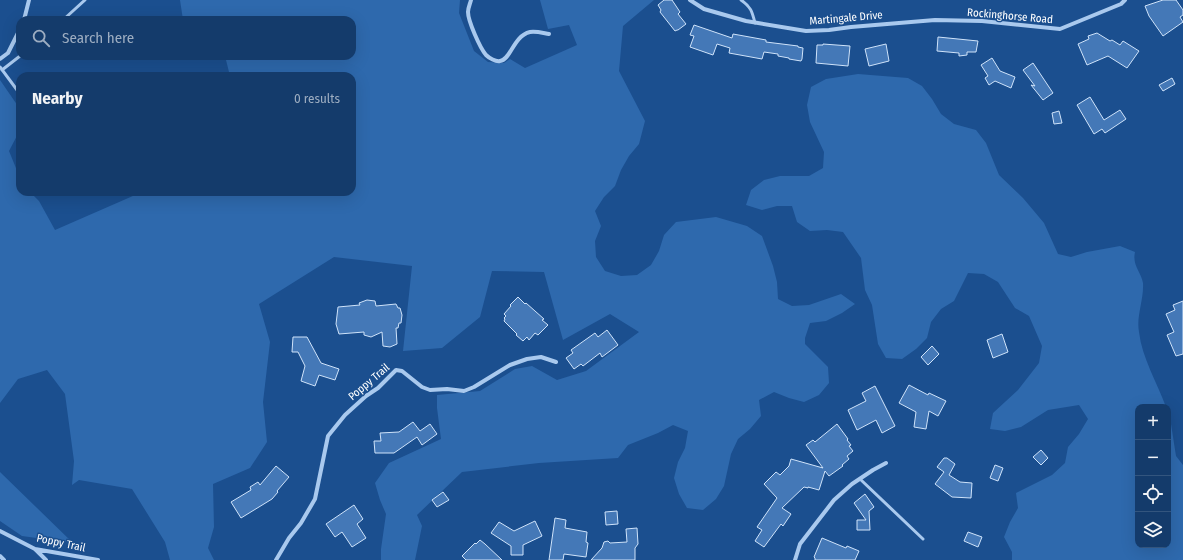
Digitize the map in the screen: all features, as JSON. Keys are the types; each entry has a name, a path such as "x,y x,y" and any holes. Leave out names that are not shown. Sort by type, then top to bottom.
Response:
{"street":[{"path":"25,16 29,0"},
{"path":"471,0 468,11 470,21 477,39 486,55 494,60 500,61 506,59 517,39 523,34 532,32 549,34"},
{"name":"Martingale Drive","path":"690,0 704,9 755,23 806,31 935,20"},
{"name":"Rockinghorse Road","path":"935,20 982,21 1060,29 1121,4 1125,0"},
{"path":"0,59 8,53 16,37"},
{"name":"Poppy Trail","path":"276,560 315,499 328,436 344,415 378,388 396,370 402,371 422,387 430,390 447,389 464,391 474,387 510,365 526,359 540,357 556,362"},
{"path":"795,560 800,544 834,500 860,479 886,463"},
{"name":"Poppy Trail","path":"0,531 35,549 98,560"},
{"path":"35,549 46,560"},
{"path":"0,556 4,560"}],"lane":[{"path":"67,16 85,0"},
{"path":"741,0 750,7 755,23"},
{"path":"16,59 1,68 16,89"},
{"path":"860,479 923,538"}],"shaded area":[{"path":"180,0 460,0 459,13 474,51 488,62 504,63 510,59 525,68 577,45 569,25 548,29 540,0 654,0 623,26 619,71 645,121 639,144 629,156 621,170 615,186 604,197 595,211 601,226 595,241 596,257 605,271 621,276 637,275 651,265 659,251 664,235 676,222 716,217 747,226 762,236 773,266 777,282 778,299 792,306 809,305 841,294 855,304 826,321 810,323 805,338 805,344 828,367 829,383 819,395 804,402 774,392 759,400 761,416 750,429 738,439 731,454 724,486 716,499 703,510 687,508 679,494 674,478 678,462 685,448 688,431 673,425 658,433 628,445 618,458 539,463 462,472 417,515 422,526 415,560 381,560 386,514 375,483 389,463 441,439 437,395 480,391 515,369 532,366 557,380 586,371 639,332 610,314 563,340 544,272 492,271 480,317 442,348 403,351 412,266 334,257 259,304 270,342 263,402 267,442 250,468 213,484 214,527 208,548 214,560 170,560 165,542 132,489 79,480 72,485 74,461 65,394 47,370 18,379 0,403 0,80 16,103 16,138 9,151 16,168 16,196 34,196 39,201 55,230 133,196 356,196 356,72 229,72 226,60 356,60 356,16 182,16"},
{"path":"858,74 908,78 922,86 941,114 954,124 976,130 986,143 999,175 1023,198 1044,223 1058,254 1071,257 1087,252 1120,246 1135,252 1134,257 1136,265 1143,283 1138,320 1141,342 1146,361 1165,404 1135,404 1135,548 1171,548 1171,424 1176,456 1183,465 1183,560 1012,560 1012,552 1004,537 1018,508 1016,493 1052,475 1065,463 1068,447 1079,434 1088,419 1079,405 1048,410 1021,427 1005,431 990,429 993,413 1018,390 1039,363 1042,346 1029,316 1015,308 998,282 984,274 968,273 954,301 941,309 931,322 927,338 916,349 902,359 886,358 878,344 872,305 865,290 861,258 843,232 827,230 810,231 797,222 792,206 777,206 762,210 746,205 751,190 764,180 780,176 809,176 823,168 824,152 810,122 807,105 811,87 826,79"},
{"path":"0,472 73,543 22,536 0,521"}],"building":[{"path":"664,0 672,0 680,12 678,14 686,24 678,30 675,31 660,12 661,10 658,5"},
{"path":"1163,0 1176,0 1183,10 1183,15 1180,17 1183,22 1163,36 1149,16 1145,6"},
{"path":"694,25 732,38 733,34 766,40 766,42 798,46 803,48 802,59 801,61 789,59 778,56 778,54 764,52 762,59 729,53 730,48 717,44 713,55 690,47 694,36 690,35"},
{"path":"1097,33 1120,45 1123,41 1139,51 1127,68 1108,56 1087,65 1078,44 1089,39 1088,36"},
{"path":"938,37 978,41 976,52 967,52 967,55 959,56 959,53 937,51"},
{"path":"886,44 889,61 869,66 865,49"},
{"path":"817,45 850,46 848,66 816,63"},
{"path":"992,58 1000,71 1015,77 1011,88 995,81 989,85 985,78 988,76 981,65"},
{"path":"1033,63 1053,93 1043,100 1031,85 1035,86 1023,70"},
{"path":"1172,78 1175,84 1163,91 1159,85"},
{"path":"1090,97 1104,120 1120,110 1126,119 1105,133 1102,129 1094,134 1077,105"},
{"path":"1059,111 1062,123 1054,124 1052,113"},
{"path":"518,297 544,319 542,320 548,325 538,335 535,333 529,340 527,337 523,341 504,321 506,316 504,314"},
{"path":"367,300 375,301 376,306 396,304 398,308 400,308 402,315 401,323 399,323 398,328 396,328 397,344 390,347 383,346 382,332 371,337 364,335 364,332 339,334 336,324 338,307 360,305 359,303"},
{"path":"1183,301 1183,354 1176,356 1167,335 1174,332 1166,314 1175,310 1173,305"},
{"path":"607,330 618,345 602,357 600,353 583,366 581,364 574,369 566,358 573,353 571,350 595,333 598,337"},
{"path":"1002,334 1008,352 993,358 987,340"},
{"path":"293,337 307,337 321,363 339,369 335,380 319,375 315,386 301,381 305,366 298,352 292,352"},
{"path":"932,346 939,354 928,365 921,357"},
{"path":"909,385 928,395 929,393 946,401 938,416 929,411 926,429 914,427 916,412 899,403"},
{"path":"875,386 895,426 882,433 876,420 857,430 848,410 866,401 862,393"},
{"path":"413,422 420,431 430,424 437,434 422,445 417,437 394,453 375,453 374,441 381,441 380,433 399,432"},
{"path":"837,424 851,445 849,446 853,451 847,456 849,459 842,465 843,466 829,476 825,471 819,490 804,487 782,508 791,514 783,526 781,524 764,547 755,541 762,530 757,527 777,498 764,484 776,472 780,475 789,466 791,459 823,468 806,445 813,440 815,442"},
{"path":"1041,450 1048,458 1041,465 1033,457"},
{"path":"944,458 947,458 955,464 949,475 960,482 972,483 971,498 952,497 935,484 944,472 937,467"},
{"path":"995,465 1003,468 998,481 990,478"},
{"path":"276,466 289,477 272,499 241,518 231,502 251,490 250,487 258,482 260,485"},
{"path":"443,492 449,500 437,507 432,500"},
{"path":"865,494 874,507 869,511 870,530 857,530 857,520 866,520 854,503"},
{"path":"354,505 363,519 357,524 366,538 352,547 342,532 335,537 326,524"},
{"path":"617,511 618,524 606,525 605,512"},
{"path":"555,518 566,520 565,528 587,532 586,542 588,543 586,557 564,554 563,560 549,560"},
{"path":"535,521 542,536 523,545 523,555 511,555 511,546 491,533 499,522 514,531"},
{"path":"637,528 638,544 635,548 635,560 591,560 602,548 604,542 627,542 626,529"},
{"path":"968,532 982,537 978,547 964,541"},
{"path":"822,538 846,548 847,546 859,551 855,560 815,560 814,557"},
{"path":"480,540 502,560 466,560 462,556"}]}
